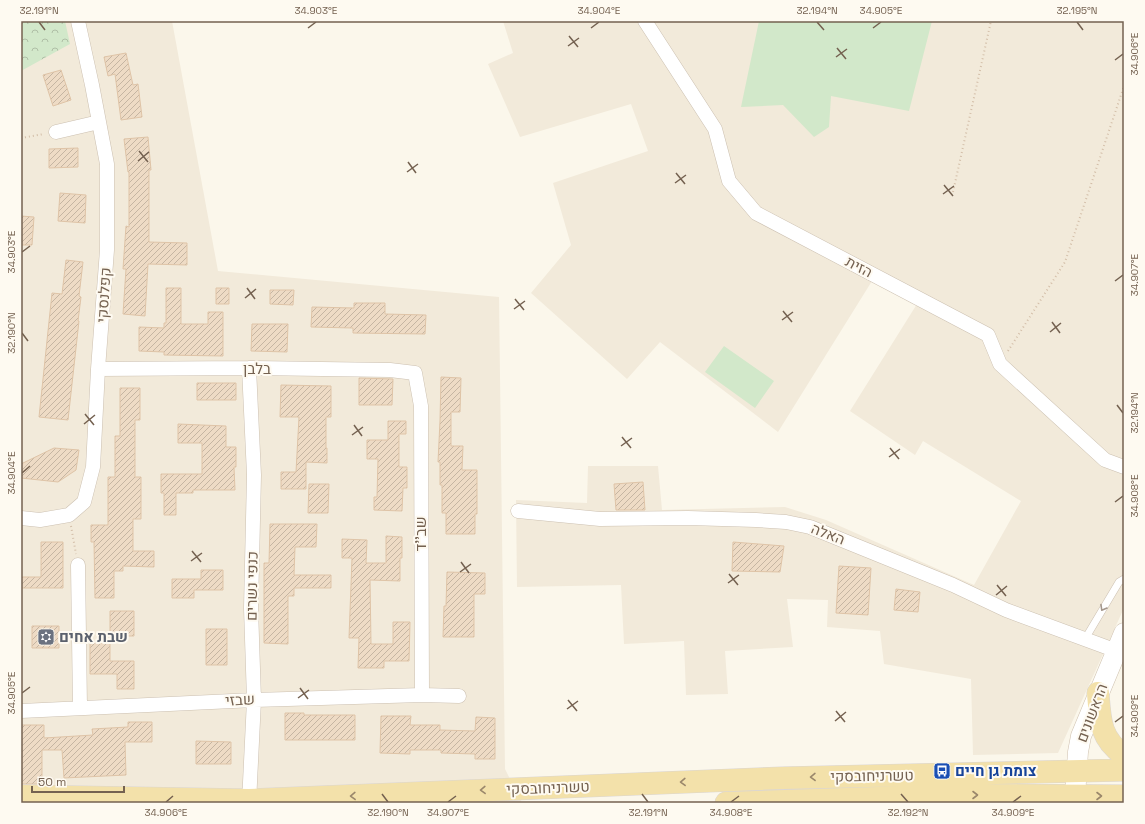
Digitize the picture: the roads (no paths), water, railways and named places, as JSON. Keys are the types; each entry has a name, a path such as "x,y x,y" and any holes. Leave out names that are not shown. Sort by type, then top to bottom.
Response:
{"main road":[{"path":"1098,694 1104,735 1111,745 1124,755"},
{"name":"טשרניחובסקי","path":"21,796 250,801 783,778 1124,770"},
{"name":"טשרניחובסקי","path":"726,803 971,795 1124,796"}],"street":[{"name":"קפלנסקי","path":"21,518 40,520 69,515 84,502 93,467 98,369 107,250 107,164 78,21"},
{"name":"הזית","path":"645,21 715,129 729,181 756,213 988,335 1000,364 1105,460 1124,467"},
{"path":"56,132 99,122"},
{"name":"בלבן","path":"98,369 249,368 390,370 415,373"},
{"name":"כנפי נשרים","path":"249,368 254,475 251,608 254,700 250,801"},
{"name":"שב''ד","path":"415,373 421,406 422,695"},
{"name":"האלה","path":"518,511 600,519 688,518 756,520 786,522 810,527 953,586 1006,610 1085,639 1120,642"},
{"path":"78,564 80,708"},
{"name":"הראשונים","path":"1075,796 1076,771 1081,736 1120,642"},
{"name":"שבזי","path":"21,711 254,700 422,695 459,696"}],"lane":[{"path":"1085,639 1119,582 1124,579"}],"place":[{"name":"שבת אחים","path":"46,637"},
{"name":"צומת גן חיים","path":"942,771"}]}
